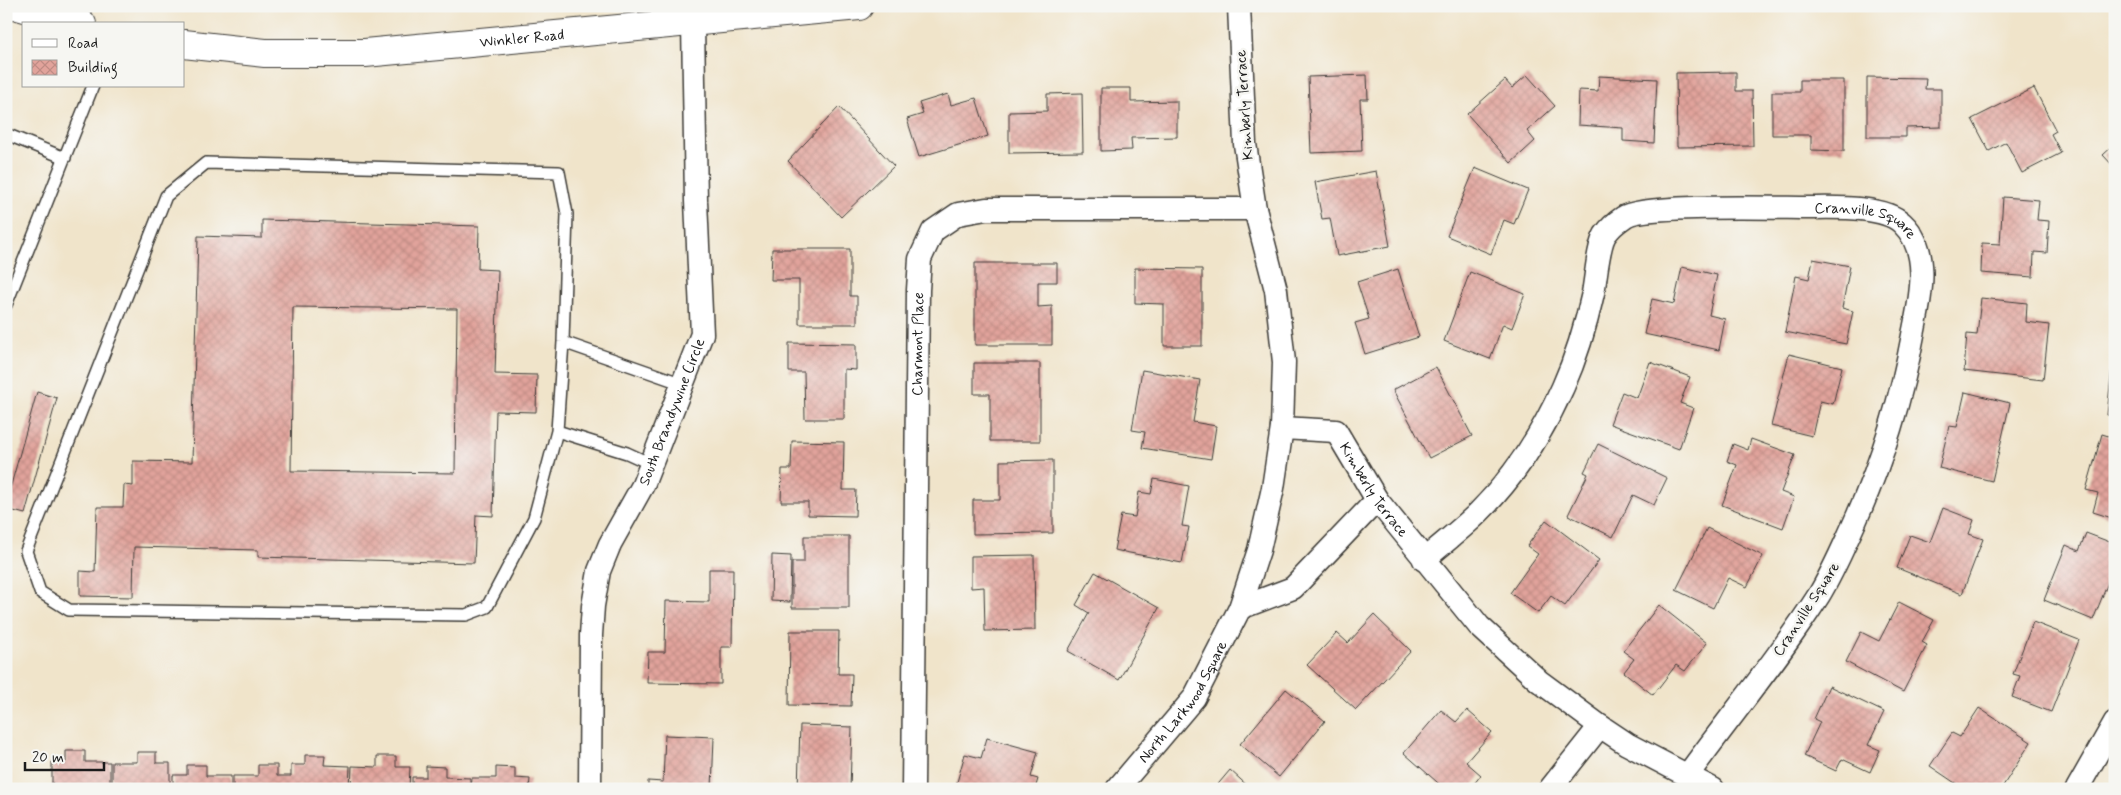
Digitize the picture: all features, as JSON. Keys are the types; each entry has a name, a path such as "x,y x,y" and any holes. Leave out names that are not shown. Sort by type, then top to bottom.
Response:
{"street":[{"path":"18,6 75,22"},
{"name":"Winkler Road","path":"185,44 265,53 364,54 692,15 859,6"},
{"name":"Kimberly Terrace","path":"1238,6 1245,144 1254,209 1276,290 1284,362 1282,428 1336,431 1377,500 1479,626 1539,680 1600,726 1713,789"},
{"name":"South Brandywine Circle","path":"590,789 591,635 598,580 610,544 643,485 702,334 696,201 692,15"},
{"name":"Cranville Square","path":"1424,560 1496,495 1534,443 1550,414 1576,354 1592,297 1604,237 1626,214 1657,209 1840,208 1875,211 1901,222 1918,245 1921,276 1919,305 1908,366 1878,472 1836,565 1820,593 1786,644 1687,776"},
{"name":"Charmont Place","path":"913,789 918,290 920,259 933,231 958,214 986,209 1254,209"},
{"name":"North Larkwood Square","path":"1117,789 1194,698 1240,608 1259,550 1273,488 1282,428"},
{"path":"1240,608 1293,588 1377,500"},
{"path":"2077,789 2115,722"},
{"path":"1550,789 1600,726"}],"lane":[{"path":"6,305 92,88"},
{"path":"6,134 64,158"},
{"path":"206,163 559,172 567,214 563,342 557,431 534,518 488,607 466,615 69,610 40,592 26,551 166,196 206,163"},
{"path":"563,342 683,384"},
{"path":"557,431 627,452 651,464"}],"building":[{"path":"1736,72 1736,91 1752,91 1753,146 1677,147 1676,73"},
{"path":"1367,75 1368,99 1360,99 1362,151 1311,153 1308,77"},
{"path":"1527,75 1555,106 1527,131 1535,141 1511,163 1467,114 1505,80 1512,88"},
{"path":"1599,76 1657,79 1654,143 1623,141 1623,128 1578,125 1579,90 1598,91"},
{"path":"1867,77 1926,78 1925,89 1941,89 1941,127 1906,128 1906,137 1867,137"},
{"path":"1800,80 1844,80 1844,151 1811,150 1811,135 1772,135 1772,92 1800,92"},
{"path":"1101,88 1131,88 1131,102 1177,101 1177,137 1131,138 1132,150 1101,151"},
{"path":"2034,88 2056,131 2051,134 2061,153 2022,173 2006,142 1989,151 1972,119"},
{"path":"1082,93 1083,152 1009,153 1009,112 1047,111 1047,94"},
{"path":"948,94 951,105 976,98 988,136 919,157 907,119 923,114 919,103"},
{"path":"839,107 894,166 841,217 788,161"},
{"path":"2115,144 2115,168 2103,155"},
{"path":"1475,168 1528,190 1514,224 1504,220 1491,254 1447,236"},
{"path":"1376,171 1390,246 1337,256 1330,218 1322,219 1315,182"},
{"path":"2003,197 2039,200 2037,220 2049,221 2047,253 2034,252 2033,277 1981,273 1982,243 2000,244"},
{"path":"262,220 479,226 478,269 498,270 495,374 537,375 536,412 496,411 493,516 476,515 474,563 258,557 258,550 134,547 133,597 80,596 80,571 95,572 97,507 123,507 124,485 133,486 133,461 192,462 198,236 262,238","holes":["293,307 457,309 455,473 291,471"]},
{"path":"772,249 850,249 850,296 857,296 857,324 799,324 799,280 771,280"},
{"path":"1813,259 1850,266 1842,308 1853,311 1846,344 1785,332 1796,276 1809,279"},
{"path":"975,263 1057,263 1057,282 1038,282 1038,307 1052,306 1052,345 975,345"},
{"path":"1682,267 1717,275 1709,315 1725,319 1719,350 1644,334 1652,299 1674,304"},
{"path":"1135,268 1202,269 1202,346 1164,346 1164,304 1135,303"},
{"path":"1398,269 1419,337 1365,354 1355,323 1369,319 1357,282"},
{"path":"1470,272 1525,294 1512,328 1503,324 1490,359 1444,341"},
{"path":"1981,298 2027,303 2026,322 2049,325 2043,380 1964,371 1967,334 1977,335"},
{"path":"789,343 856,344 856,370 844,369 844,419 805,419 804,372 789,372"},
{"path":"1789,354 1842,367 1833,404 1820,401 1812,436 1771,426"},
{"path":"2113,356 2115,356 2115,416 2107,415"},
{"path":"1650,362 1690,377 1680,403 1693,408 1679,449 1610,424 1622,392 1637,398"},
{"path":"974,363 1040,363 1040,441 990,441 990,394 974,394"},
{"path":"1436,367 1472,436 1429,458 1393,390"},
{"path":"1142,370 1200,380 1193,422 1216,426 1211,459 1142,448 1145,432 1132,430"},
{"path":"37,392 57,398 25,514 6,509 6,503"},
{"path":"1965,392 2010,403 1992,481 1939,468 1949,426 1957,427"},
{"path":"2102,434 2115,438 2115,519 2093,512 2098,493 2086,490"},
{"path":"1751,439 1795,455 1781,492 1794,497 1783,528 1722,505 1737,465 1727,461 1733,444 1748,450"},
{"path":"792,441 844,442 843,490 856,490 855,516 808,515 808,502 781,502 782,469 791,469"},
{"path":"1598,444 1667,478 1654,505 1633,495 1613,537 1568,515 1588,474 1584,472"},
{"path":"1053,460 1053,533 973,534 973,500 1000,500 1000,461"},
{"path":"1154,479 1189,486 1182,526 1189,527 1182,563 1114,550 1121,515 1135,517 1139,492 1151,494"},
{"path":"1943,508 1974,520 1969,534 1983,539 1962,594 1897,568 1910,535 1930,542"},
{"path":"1546,520 1599,560 1565,606 1551,596 1538,613 1510,593 1538,554 1527,546"},
{"path":"1707,528 1763,556 1747,587 1728,578 1713,608 1676,590"},
{"path":"2086,533 2115,544 2115,565 2093,620 2044,600 2066,545 2079,551"},
{"path":"804,536 849,536 849,608 792,608 792,562 804,562"},
{"path":"772,555 791,556 790,602 771,601"},
{"path":"1034,555 1035,630 985,631 984,587 971,588 971,556"},
{"path":"709,569 733,569 732,647 721,647 721,684 647,683 648,652 665,652 666,601 709,602"},
{"path":"1095,572 1159,608 1119,680 1068,651 1089,613 1076,605"},
{"path":"1899,602 1934,620 1922,642 1927,645 1903,692 1846,662 1861,632 1879,641"},
{"path":"1659,605 1707,643 1685,671 1676,665 1653,695 1624,672 1634,659 1623,651"},
{"path":"1374,615 1411,651 1356,710 1307,665 1337,633 1348,643"},
{"path":"2033,622 2079,640 2051,712 2012,697 2020,676 2013,674"},
{"path":"790,631 839,631 838,674 852,674 851,706 789,705"},
{"path":"1829,686 1884,712 1868,745 1880,750 1870,772 1842,759 1836,771 1804,756 1820,722 1814,719"},
{"path":"1286,689 1325,721 1279,777 1240,744"},
{"path":"1979,708 2031,742 2001,789 1964,789 1930,766 1952,733 1960,737"},
{"path":"1441,710 1456,722 1467,710 1492,732 1466,762 1481,775 1470,789 1445,789 1404,753"},
{"path":"800,725 852,727 850,789 798,789"},
{"path":"665,735 714,737 712,789 648,789 648,781 663,782"},
{"path":"987,738 1038,752 1031,777 1038,779 1035,789 955,789 965,754 981,758"},
{"path":"66,751 85,751 85,762 110,762 110,789 52,789 52,762 66,762"},
{"path":"137,752 156,752 156,763 170,763 170,789 112,789 112,762 137,762"},
{"path":"305,755 325,755 324,765 350,766 349,789 233,789 233,776 258,776 258,765 277,765 277,776 291,776 291,765 305,765"},
{"path":"377,756 396,756 396,767 410,767 409,789 351,789 352,766 377,767"},
{"path":"187,765 206,765 206,776 231,776 231,789 173,789 173,775 187,775"},
{"path":"426,766 445,767 445,777 470,778 470,789 412,789 412,777 426,777"},
{"path":"496,767 515,768 515,778 530,779 529,789 471,789 472,778 496,778"},
{"path":"1230,770 1251,789 1214,789"}]}
